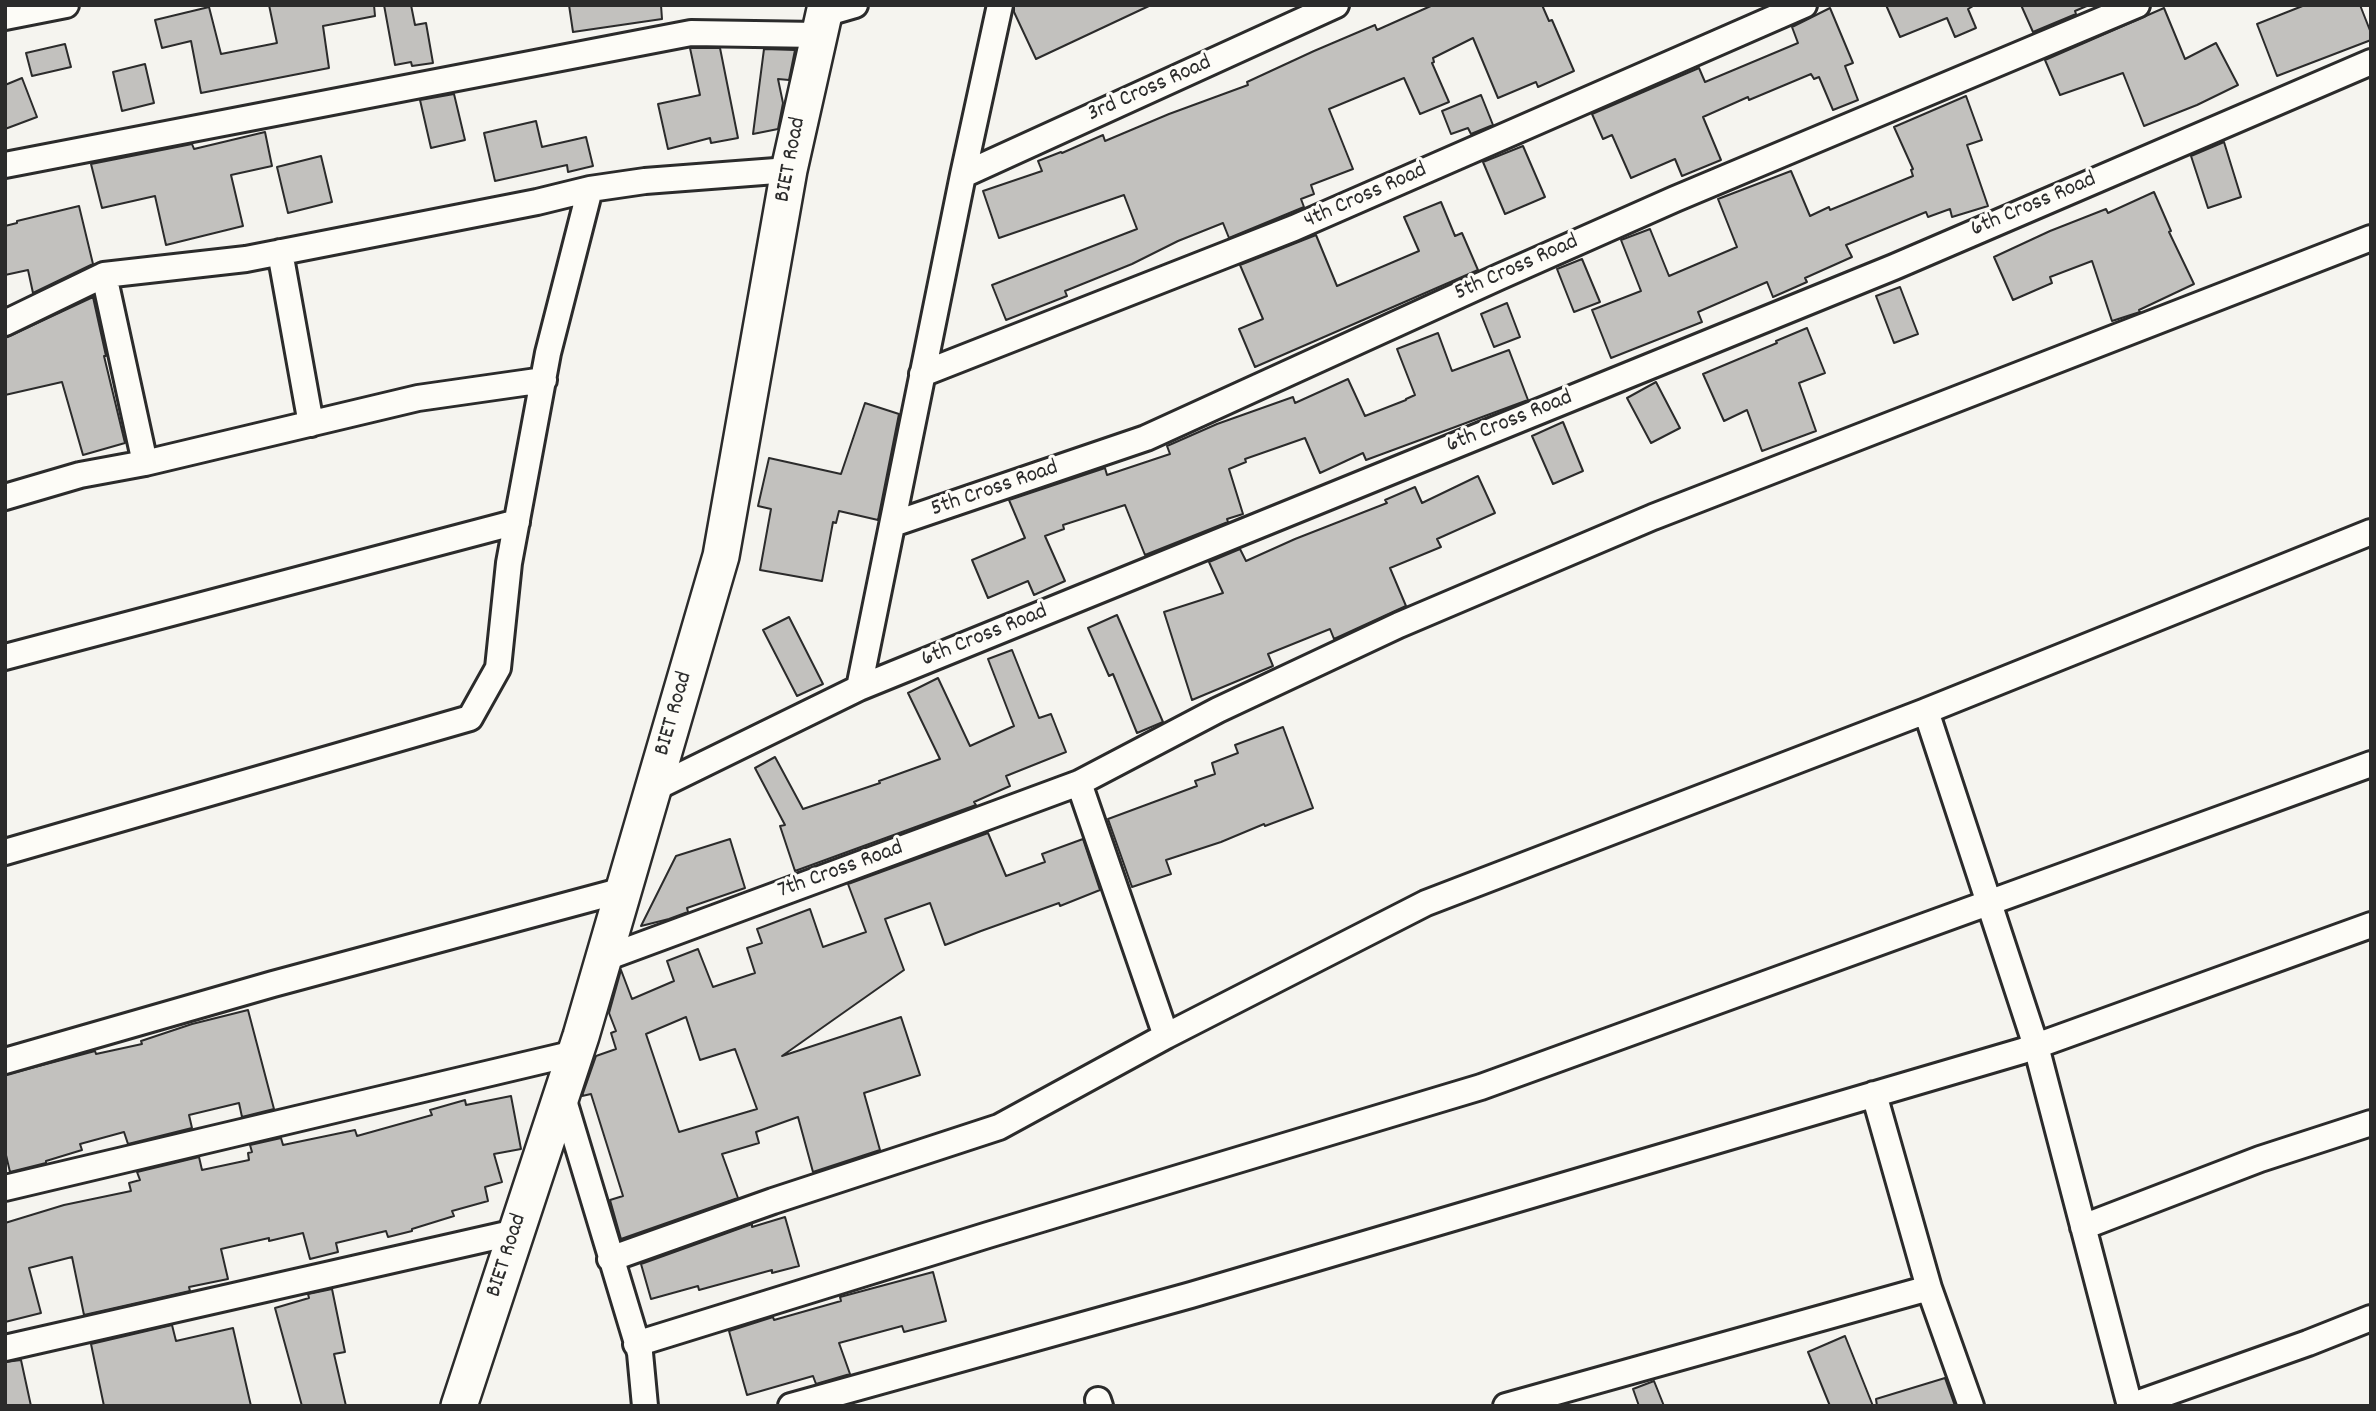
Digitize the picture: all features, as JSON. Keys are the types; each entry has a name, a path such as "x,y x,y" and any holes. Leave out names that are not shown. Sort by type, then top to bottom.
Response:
{"street":[{"path":"5,17 66,5"},
{"path":"859,688 1000,5"},
{"name":"3rd Cross Road","path":"963,175 1336,5"},
{"name":"4th Cross Road","path":"922,374 1294,228 1804,5"},
{"name":"5th Cross Road","path":"893,524 1146,438 1675,199 2137,5"},
{"path":"5,165 691,33 831,15"},
{"name":"BIET Road","path":"459,1406 575,1053 721,556 789,170 831,15"},
{"name":"6th Cross Road","path":"653,789 859,688 1894,267 2371,62"},
{"path":"5,323 104,275 246,259 537,202 590,189 645,181 789,170"},
{"path":"5,852 470,718 498,668 509,563 548,353 590,189"},
{"name":"7th Cross Road","path":"603,959 1079,783 1218,710 1399,625 1653,517 2371,238"},
{"path":"280,252 311,424"},
{"path":"104,275 145,463"},
{"path":"5,497 80,475 145,463 418,398 544,380"},
{"path":"5,657 517,522"},
{"path":"610,1259 773,1201 999,1127 1166,1036 1426,903 1926,711 2371,532"},
{"path":"1926,711 2036,1046 2130,1406 2371,1318"},
{"path":"636,1344 1481,1087 2371,764"},
{"path":"1079,783 1166,1036"},
{"path":"5,1061 273,984 623,890"},
{"path":"791,1406 1204,1291 2036,1046 2371,925"},
{"path":"5,1188 575,1053"},
{"path":"562,1093 640,1353 645,1406"},
{"path":"1874,1094 1929,1288 1971,1406"},
{"path":"2083,1227 2260,1158 2371,1123"},
{"path":"5,1348 516,1232"},
{"path":"1506,1406 1929,1288"}],"building":[{"path":"269,5 374,5 375,16 323,26 329,68 201,93 191,41 162,48 155,20 209,7 221,54 277,43"},
{"path":"384,5 411,5 415,25 426,23 433,63 412,66 411,62 395,65"},
{"path":"569,5 661,5 662,19 573,32"},
{"path":"1014,5 1151,5 1036,59 1014,12"},
{"path":"1433,5 1542,5 1549,21 1552,20 1574,71 1538,87 1536,82 1498,98 1473,38 1433,58 1432,63 1449,102 1420,114 1404,78 1329,109 1353,169 1311,185 1314,194 1301,199 1304,207 1229,238 1223,223 1065,291 1067,296 1006,320 992,285 1137,229 1124,195 999,238 983,191 1042,171 1038,161 1103,135 1105,141 1248,85 1247,82 1314,51 1375,25 1377,30"},
{"path":"1886,5 1975,5 1968,9 1976,28 1955,37 1947,18 1900,37"},
{"path":"2021,5 2089,5 2075,11 2076,14 2033,32"},
{"path":"2305,5 2360,5 2371,40 2277,76 2257,24"},
{"path":"1830,8 1853,63 1845,66 1858,100 1833,110 1819,77 1814,79 1811,74 1749,100 1748,97 1703,117 1721,160 1682,176 1675,159 1631,178 1612,135 1603,139 1592,114 1699,68 1705,82 1798,43 1792,27"},
{"path":"2164,8 2185,59 2216,43 2238,85 2144,126 2123,73 2060,95 2045,60"},
{"path":"65,44 71,67 32,76 26,53"},
{"path":"690,48 720,48 738,138 711,143 710,138 668,149 658,104 700,95"},
{"path":"764,49 795,50 789,80 778,79 783,103 778,129 753,134"},
{"path":"145,64 154,103 122,111 113,72"},
{"path":"22,78 37,117 5,129 5,85"},
{"path":"454,94 465,140 431,148 420,100"},
{"path":"1481,95 1493,125 1471,134 1468,128 1451,134 1442,111"},
{"path":"1966,96 1982,140 1967,145 1988,206 1952,217 1950,209 1928,217 1926,212 1846,245 1852,257 1805,278 1807,282 1773,297 1767,282 1698,312 1702,322 1611,358 1592,310 1641,291 1621,240 1650,229 1669,276 1737,247 1718,199 1791,171 1810,216 1913,176 1913,169 1894,127"},
{"path":"536,121 542,147 586,137 593,166 568,172 567,165 495,181 484,133"},
{"path":"265,132 272,166 231,175 243,226 166,245 155,196 102,208 91,164 192,144 194,149"},
{"path":"2224,142 2241,197 2208,208 2191,156"},
{"path":"1523,146 1545,197 1505,214 1483,162"},
{"path":"321,156 332,202 288,213 277,167"},
{"path":"2154,192 2171,231 2169,232 2194,284 2139,310 2140,312 2112,321 2092,261 2050,277 2052,283 2013,300 1994,257 2050,231 2106,209 2108,213"},
{"path":"1441,202 1455,236 1462,233 1478,270 1255,367 1239,329 1263,319 1240,265 1316,235 1337,286 1419,251 1404,217"},
{"path":"79,206 93,264 33,293 28,270 5,275 5,226"},
{"path":"1582,259 1600,302 1574,312 1557,269"},
{"path":"1900,287 1918,334 1894,343 1876,296"},
{"path":"93,297 125,443 83,455 62,382 5,395 5,338"},
{"path":"1507,303 1520,337 1494,347 1481,314"},
{"path":"1807,328 1825,373 1799,383 1816,431 1762,451 1747,410 1724,421 1703,374"},
{"path":"1438,333 1452,371 1509,350 1528,400 1366,460 1363,453 1320,473 1305,438 1245,459 1246,462 1229,469 1243,514 1145,555 1125,505 1063,525 1064,529 1045,536 1065,581 1034,595 1028,581 988,598 972,560 1025,538 1009,500 1105,468 1107,475 1170,454 1167,446 1217,424 1293,397 1295,403 1348,379 1365,416 1415,395 1397,349"},
{"path":"1656,382 1680,428 1651,443 1627,398"},
{"path":"865,403 899,414 878,520 839,511 836,523 833,522 822,581 760,570 771,509 758,506 769,458 841,474"},
{"path":"1563,422 1583,471 1553,484 1532,436"},
{"path":"1478,476 1495,513 1437,539 1441,547 1390,568 1406,606 1334,639 1330,629 1268,654 1273,666 1192,700 1164,612 1223,593 1209,562 1240,549 1246,561 1387,503 1385,500 1415,487 1422,503"},
{"path":"1117,615 1163,722 1137,733 1113,674 1109,676 1088,628"},
{"path":"789,617 823,684 797,696 763,630"},
{"path":"1012,650 1039,718 1051,714 1066,752 1006,776 1010,786 974,802 976,805 795,871 780,826 785,825 755,768 775,757 803,809 940,759 908,693 938,678 970,746 1014,726 988,659"},
{"path":"1283,727 1313,808 1166,860 1171,874 1132,887 1108,819 1197,786 1195,781 1215,774 1212,763 1238,753 1235,745"},
{"path":"988,833 1006,876 1045,862 1042,854 1083,839 1100,890 945,945 930,903 885,919 904,970 782,1056 901,1017 920,1075 864,1093 880,1150 813,1172 798,1117 756,1132 759,1143 722,1154 738,1198 621,1239 610,1200 623,1196 591,1094 582,1096 596,1056 616,1049 611,1033 616,1031 609,1013 621,970 632,999 674,981 667,961 698,949 713,987 755,973 747,948 762,943 757,929 810,909 823,947 866,932 848,884","holes":["686,1017 700,1060 735,1049 757,1109 679,1132 646,1034"]},
{"path":"730,839 745,888 687,908 688,912 669,919 641,926 676,856"},
{"path":"248,1010 274,1109 242,1117 239,1103 189,1115 192,1128 128,1144 124,1132 80,1144 82,1150 46,1163 10,1172 5,1151 5,1075 95,1051 96,1054 142,1044 141,1041 192,1024"},
{"path":"511,1096 521,1149 494,1154 502,1182 485,1187 488,1201 452,1211 454,1216 412,1231 388,1237 386,1231 336,1243 338,1252 310,1259 303,1233 221,1249 228,1279 189,1287 190,1291 84,1315 72,1257 29,1268 41,1313 5,1322 5,1223 64,1205 131,1191 129,1183 140,1180 137,1172 199,1157 202,1170 249,1160 248,1153 252,1152 250,1145 281,1138 283,1145 355,1130 357,1136 432,1115 430,1110 465,1100 466,1105"},
{"path":"785,1217 799,1266 772,1273 772,1270 699,1290 698,1286 651,1299 641,1264 752,1224 752,1227"},
{"path":"933,1272 946,1321 904,1332 902,1326 839,1343 850,1374 816,1384 813,1376 747,1395 729,1331 773,1317 774,1320 841,1301 840,1297"},
{"path":"332,1289 345,1352 334,1354 346,1406 302,1406 275,1308 309,1298 308,1294"},
{"path":"172,1325 176,1341 233,1328 251,1406 104,1406 91,1344"},
{"path":"1845,1336 1873,1406 1830,1406 1808,1352"},
{"path":"21,1360 31,1406 5,1406 5,1362"},
{"path":"1945,1378 1955,1406 1877,1406 1876,1399"},
{"path":"1654,1381 1664,1406 1639,1406 1633,1389"}]}
